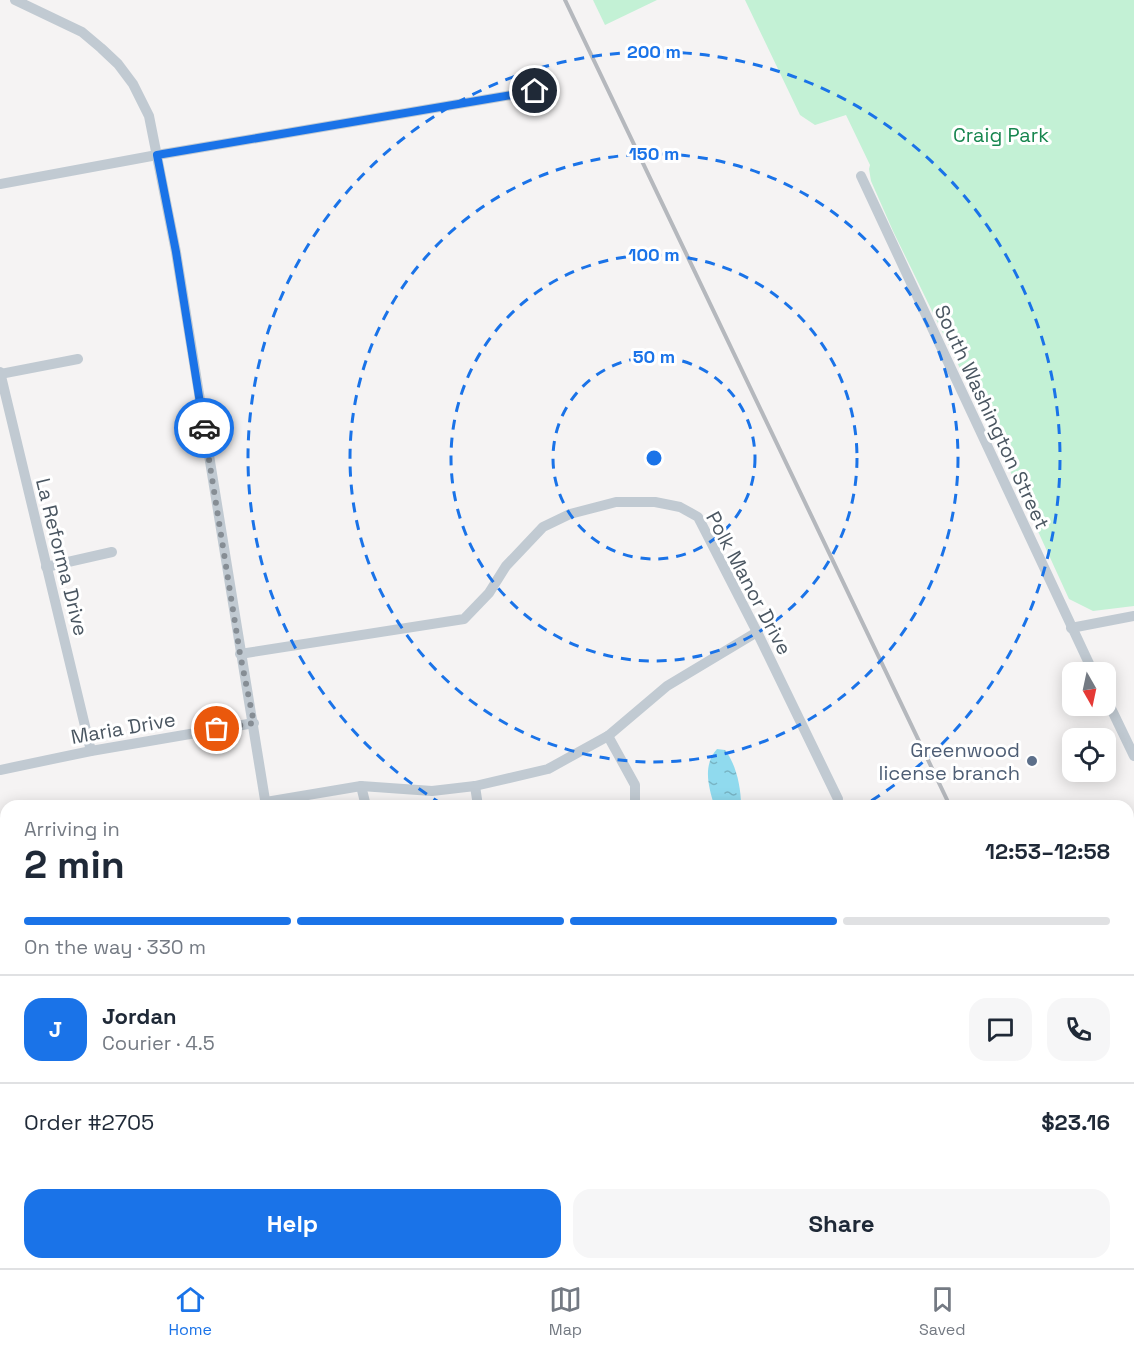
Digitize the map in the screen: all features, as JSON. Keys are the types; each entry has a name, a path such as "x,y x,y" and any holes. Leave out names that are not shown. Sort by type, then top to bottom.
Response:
{"street":[{"path":"15,0 82,32 118,64 134,84 149,116 176,252 265,800"},
{"path":"0,184 535,91"},
{"name":"South Washington Street","path":"861,176 1088,662"},
{"path":"0,373 78,359"},
{"name":"La Reforma Drive","path":"0,373 91,751"},
{"name":"Polk Manor Drive","path":"240,654 464,619 489,593 506,566 543,527 570,513 616,502 655,502 680,507 698,517 758,632 838,799"},
{"path":"46,567 112,552"},
{"path":"1071,628 1134,616"},
{"path":"287,800 362,786 432,791 475,786 548,769 608,736 667,686 758,632"},
{"path":"1115,716 1134,756"},
{"name":"Maria Drive","path":"0,770 91,751 254,723"},
{"path":"608,736 635,785 635,800"},
{"path":"362,786 365,800"},
{"path":"475,786 477,800"}],"green space":[{"path":"593,0 657,0 605,25"},
{"name":"Craig Park","path":"745,0 1134,0 1134,606 1093,611 1069,599 1014,479 893,231 871,181 870,165 846,115 815,125 800,115"}],"water":[{"path":"717,749 725,750 735,769 741,800 713,800 708,777 712,756"}],"railway":[{"path":"565,0 947,800"}],"way so far":[{"path":"204,428 240,654 254,723 217,729"}],"place":[{"name":"Greenwood license branch","path":"1032,761"}],"route":[{"path":"204,428 176,252 157,155 535,91"}]}
